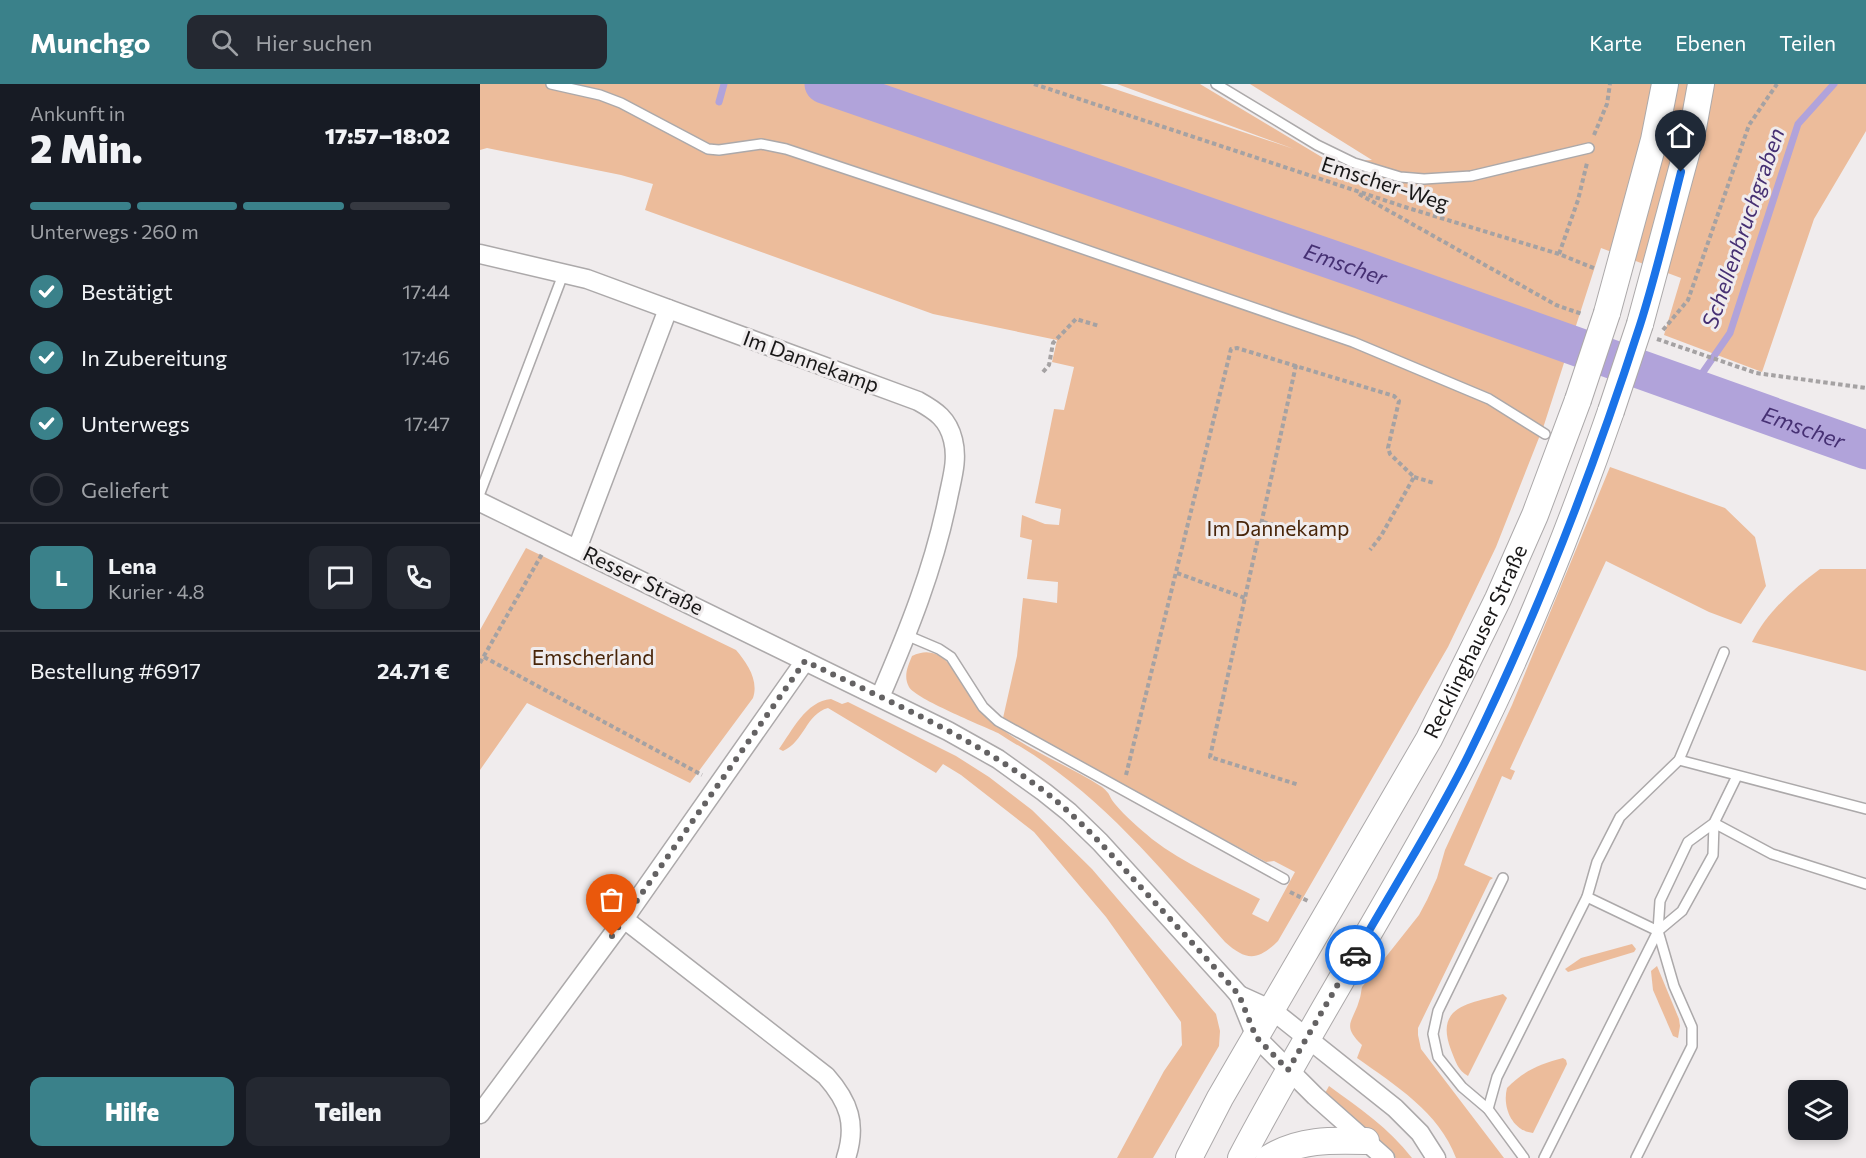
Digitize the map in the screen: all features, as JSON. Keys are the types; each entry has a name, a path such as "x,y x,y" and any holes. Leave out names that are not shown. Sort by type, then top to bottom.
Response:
{"main road":[{"name":"Recklinghauser Straße","path":"1189,1158 1220,1098 1438,720 1498,599 1535,515 1578,400 1606,313 1654,140 1665,84"},
{"name":"Recklinghauser Straße","path":"1241,1158 1288,1070 1426,833 1503,682 1544,586 1611,411 1653,331 1701,84"},
{"path":"1269,1158 1310,1141 1366,1141"}],"street":[{"name":"Im Dannekamp","path":"480,254 564,272 918,401 938,413 946,422 953,440 956,459 942,526 924,589 880,698"},
{"path":"577,549 668,309"},
{"name":"Resser Straße","path":"480,502 948,731 998,759 1044,792 1100,842 1239,995 1256,1037"},
{"path":"480,1113 624,919 805,661"},
{"path":"624,919 826,1076 840,1092 849,1110 851,1131 846,1158"},
{"path":"1239,995 1272,1010 1395,1108 1420,1133 1436,1158"},
{"path":"1256,1037 1288,1070 1385,1158"}],"lane":[{"path":"551,84 600,95 621,103 708,149 719,150 761,144 786,149 1010,223 1353,342 1489,399 1545,434"},
{"path":"1215,84 1317,145 1354,163 1400,177 1424,179 1471,176 1590,148"},
{"path":"480,493 564,272"},
{"path":"906,635 939,649 951,657 983,707 998,721 1284,884"},
{"path":"1488,1109 1497,1077 1587,897 1597,862 1620,817 1679,760 1724,652"},
{"path":"1679,760 1866,809"},
{"path":"1544,1158 1658,932 1682,911 1713,855 1714,823 1737,776"},
{"path":"1635,1158 1692,1046 1692,1027 1674,986 1658,932 1660,901 1688,842 1714,823"},
{"path":"1714,823 1772,854 1866,884"},
{"path":"1503,878 1438,1011 1433,1034 1438,1057 1461,1087 1488,1109 1524,1158"},
{"path":"1587,897 1658,932"}],"path":[{"name":"Emscher-Weg","path":"1034,84 1350,189 1559,254 1594,268"},
{"path":"1559,254 1578,200 1590,148 1607,104 1610,84"},
{"path":"1777,84 1749,125 1688,300 1653,331 1688,349 1756,373 1866,388"},
{"path":"1350,189 1556,305 1580,313"},
{"path":"1043,372 1048,365 1053,343 1076,319 1099,327"},
{"path":"1122,791 1231,349 1237,348 1296,365 1394,396 1399,401 1388,448 1390,454 1414,477 1434,483"},
{"path":"1296,365 1210,757 1299,785"},
{"path":"1370,550 1414,477"},
{"path":"1263,522 1283,527"},
{"path":"480,663 551,537"},
{"path":"1177,573 1245,598"},
{"path":"484,657 719,785"},
{"path":"1284,884 1304,899"}],"green space":[{"path":"480,84 1100,84 1294,149 1117,84 1200,84 1330,162 1372,160 1250,84 1866,84 1866,131 1814,219 1762,372 1664,335 1681,278 1601,248 1544,425 1496,547 1448,647 1278,941 1271,948 1252,956 1239,953 1225,942 1155,862 1079,789 1021,747 998,733 923,698 907,683 907,671 912,656 924,652 934,653 943,658 958,675 976,705 992,721 1032,749 1102,787 1128,818 1164,848 1260,899 1252,914 1268,922 1295,872 1274,861 1266,862 1003,718 1017,656 1023,598 1057,603 1058,582 1027,579 1032,540 1020,537 1022,515 1045,524 1059,525 1061,509 1035,503 1054,409 1064,410 1074,367 1052,362 1057,340 933,314 645,210 653,184 621,175 487,148 480,150"},
{"path":"1610,467 1725,508 1755,537 1766,586 1741,624 1709,612 1606,561 1510,769 1515,771 1511,780 1502,776 1464,865 1493,878 1418,1028 1421,1049 1504,1158 1456,1158 1439,1127 1427,1113 1401,1089 1357,1058 1362,1045 1352,1033 1350,1023 1360,999 1362,987 1419,915 1427,900 1437,878 1445,850 1512,705"},
{"name":"Emscherland","path":"526,548 736,650 744,660 753,678 753,698 690,783 527,703 480,770 480,630"},
{"path":"1820,569 1866,569 1866,671 1752,642 1765,621 1782,601"},
{"path":"831,699 842,704 848,702 956,756 989,777 1032,810 1092,869 1216,1014 1220,1031 1219,1046 1153,1158 1117,1158 1164,1071 1182,1045 1181,1022 1106,917 1034,832 961,775 943,764 936,773 828,708 815,716 790,747 783,751 779,749 807,711 822,701"},
{"path":"1632,944 1636,949 1634,952 1568,972 1565,969 1581,958"},
{"path":"1657,966 1679,1019 1678,1038 1673,1036 1653,990 1651,971"},
{"path":"1503,994 1507,998 1468,1076 1459,1068 1454,1058 1447,1035 1447,1024 1451,1015 1458,1009"},
{"path":"1563,1058 1567,1064 1533,1133 1519,1128 1507,1110 1507,1088 1532,1069"},
{"path":"1329,1086 1384,1128 1412,1158 1396,1158 1324,1095"}],"waterway":[{"path":"719,102 724,84"},
{"name":"Emscher","path":"824,84 1359,269 1866,450"},
{"name":"Schellenbruchgraben","path":"1692,388 1730,333 1798,124 1834,84"}],"way so far":[{"path":"612,936 805,661 948,731 998,759 1069,812 1100,842 1239,995 1256,1037 1288,1070 1355,955"}],"route":[{"path":"1355,955 1426,833 1468,754 1503,682 1548,576 1602,439 1626,368 1652,283 1681,172"}]}
